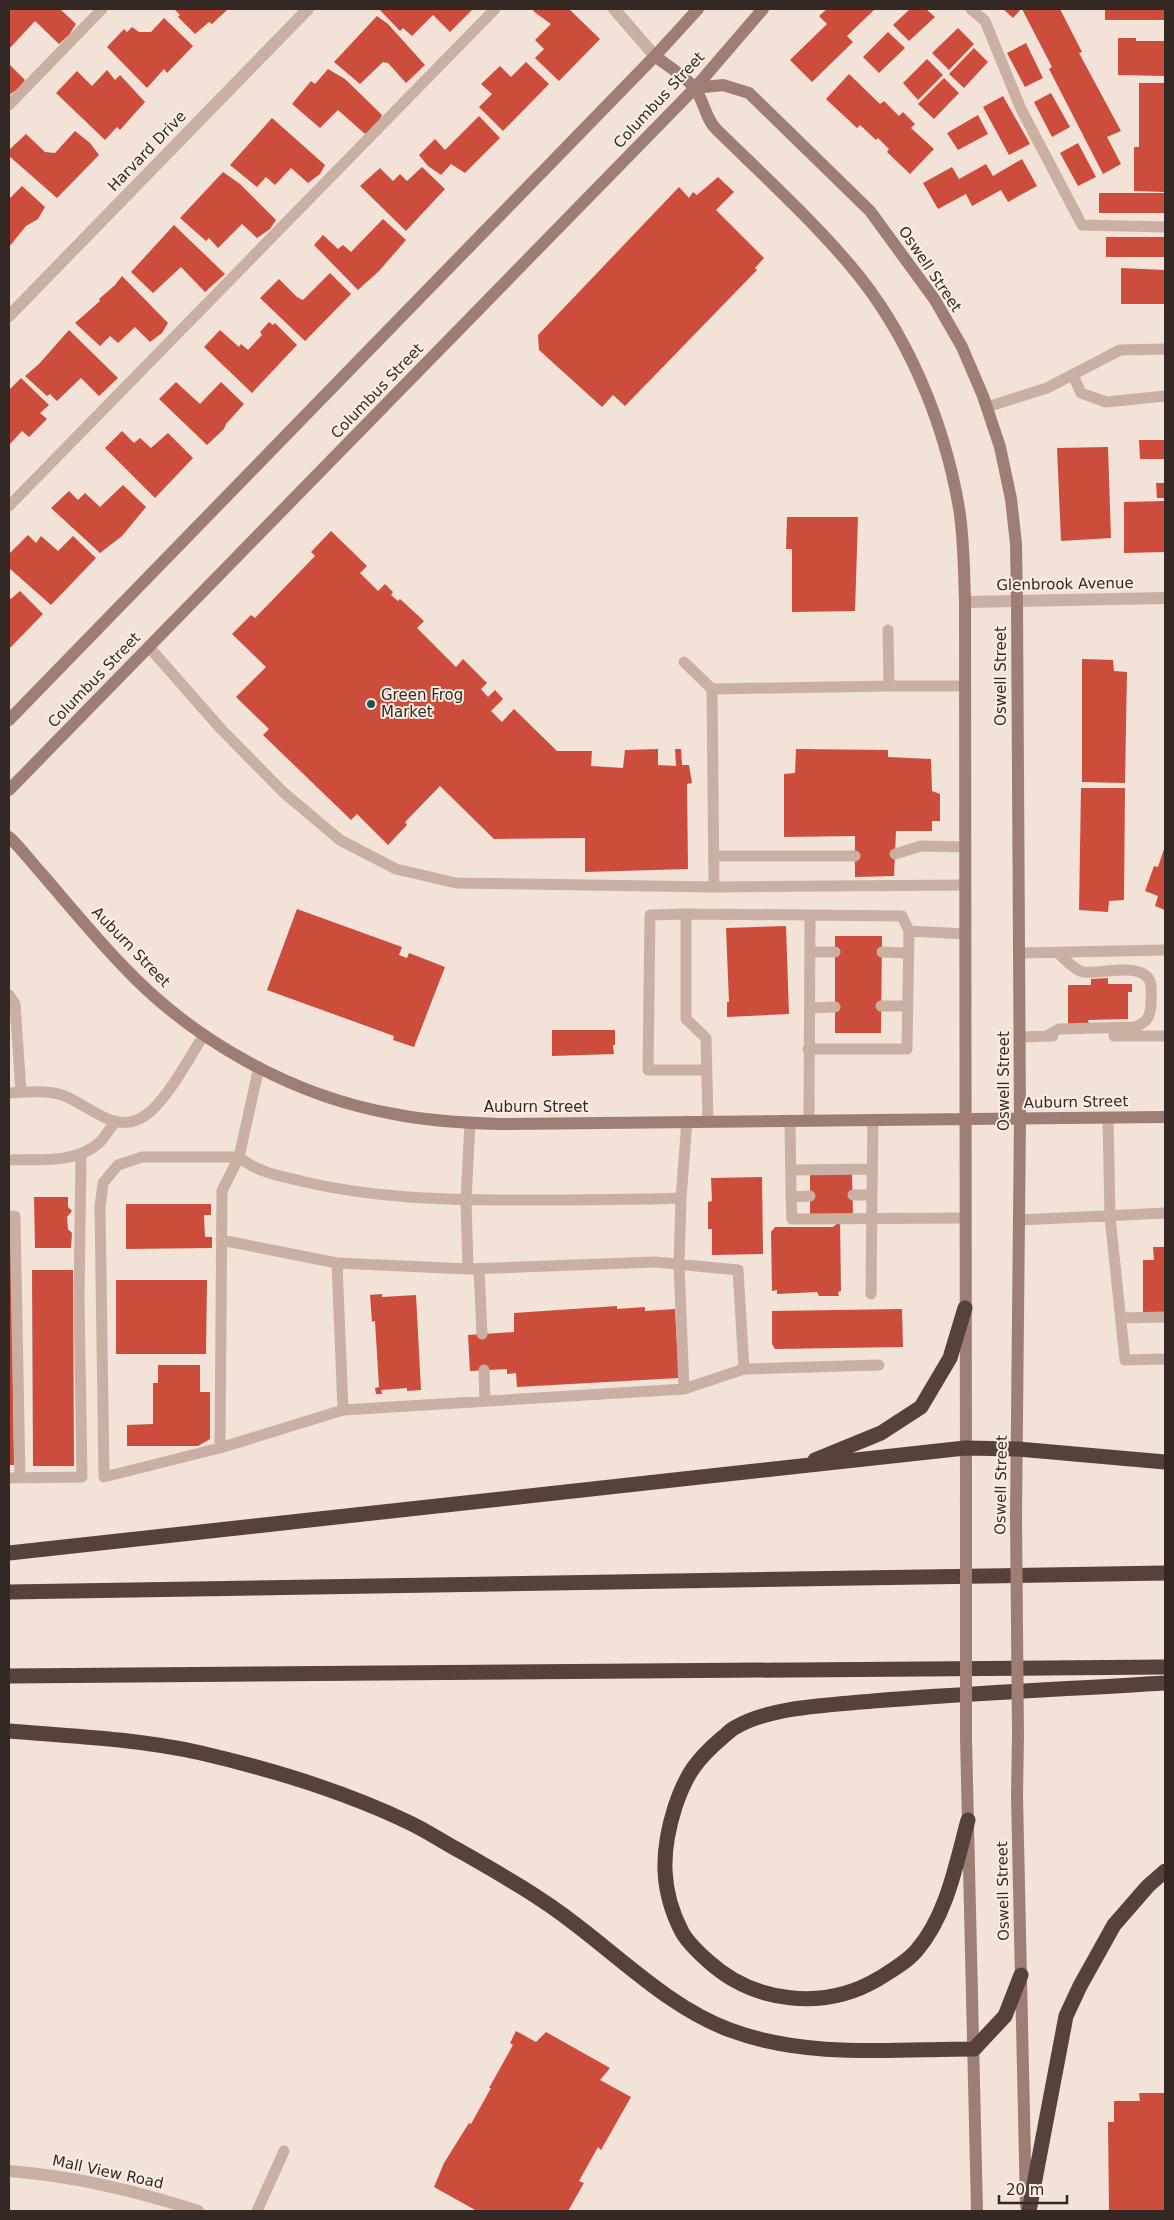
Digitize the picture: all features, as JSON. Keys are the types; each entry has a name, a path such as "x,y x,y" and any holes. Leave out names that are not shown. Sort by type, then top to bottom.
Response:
{"highway":[{"path":"798,1466 881,1433 921,1407 950,1358 966,1308"},
{"path":"9,1553 966,1448 1018,1449 1165,1462"},
{"path":"9,1592 1165,1573"},
{"path":"9,1676 1165,1668"},
{"path":"968,1820 944,1907 917,1950 894,1969 865,1987 818,1999 790,1999 762,1992 721,1973 700,1954 683,1934 672,1906 665,1879 663,1864 665,1850 671,1820 680,1791 693,1765 736,1727 769,1715 800,1708 928,1696 1165,1683"},
{"path":"9,1731 140,1744 200,1753 347,1797 410,1823 521,1886 574,1923 673,2001 728,2030 773,2043 836,2051 974,2050 1005,2016 1020,1975"},
{"path":"1027,2211 1066,2016 1080,1986 1114,1926 1148,1886 1165,1871"}],"main road":[{"path":"9,720 656,56 698,9"},
{"name":"Columbus Street","path":"9,790 695,88 762,9"},
{"path":"656,56 695,88 713,127 810,221 851,266 882,309 909,356 931,405 948,456 961,526 964,553 966,686 966,1738 977,2211"},
{"name":"Oswell Street","path":"695,88 723,85 749,93 870,211 935,300 962,347 987,407 1000,447 1011,499 1016,544 1018,603 1020,1220 1016,1517 1017,1796 1027,2211"},
{"name":"Auburn Street","path":"9,837 122,966 161,1003 204,1035 258,1067 299,1086 349,1104 393,1114 470,1123 1165,1117"}],"street":[{"name":"Harvard Drive","path":"9,316 308,9"},
{"path":"614,9 656,56"},
{"name":"Glenbrook Avenue","path":"965,602 1018,603 1165,598"},
{"name":"Mall View Road","path":"9,2171 82,2180 152,2196 198,2211"}],"lane":[{"path":"9,105 102,9"},
{"path":"9,506 495,9"},
{"path":"971,9 985,20 1021,109 1082,225 1165,226"},
{"path":"987,407 1046,388 1120,350 1165,349"},
{"path":"1073,375 1081,393 1106,402 1165,396"},
{"path":"888,630 889,686"},
{"path":"149,647 221,729 283,792 340,840 396,869 456,883 714,887 966,885"},
{"path":"684,662 712,689 966,686"},
{"path":"712,689 714,887"},
{"path":"896,854 921,846 966,847"},
{"path":"714,856 855,856"},
{"path":"686,914 686,1019 706,1038 708,1122"},
{"path":"809,1120 810,914"},
{"path":"707,1070 648,1070 650,915 810,914 902,916 909,931 907,1049 808,1049"},
{"path":"909,931 966,934"},
{"path":"1019,953 1165,950"},
{"path":"810,952 835,952"},
{"path":"882,952 909,953"},
{"path":"1046,1036 1059,1029 1135,1027 1145,1023 1149,1018 1150,982 1146,975 1133,971 1082,972 1068,963 1058,953"},
{"path":"9,995 16,1004 21,1092"},
{"path":"881,1006 908,1006"},
{"path":"810,1008 835,1007"},
{"path":"9,1093 62,1095 93,1113 116,1121 132,1122 146,1115 160,1101 204,1035"},
{"path":"1020,1037 1165,1036"},
{"path":"220,1448 222,1191 239,1156 258,1067"},
{"path":"1108,1118 1110,1217 1125,1360 1165,1360"},
{"path":"871,1294 872,1119"},
{"path":"790,1120 792,1218 966,1218"},
{"path":"9,1160 62,1159 81,1154 99,1143 116,1121"},
{"path":"684,1389 679,1265 681,1198 687,1122"},
{"path":"470,1123 466,1200 482,1334"},
{"path":"9,1216 14,1216 14,1478 82,1477 79,1298 81,1154"},
{"path":"681,1198 466,1200 385,1196 335,1189 252,1167 239,1156 142,1157 118,1165 103,1183 100,1207 104,1477 220,1448 343,1410 684,1389 744,1369 879,1365"},
{"path":"791,1170 872,1169"},
{"path":"853,1195 872,1195"},
{"path":"791,1196 810,1196"},
{"path":"1020,1220 1165,1213"},
{"path":"221,1240 337,1263 473,1269 655,1262 738,1270 744,1369"},
{"path":"337,1263 343,1410"},
{"path":"1120,1318 1165,1318"},
{"path":"484,1370 485,1401"},
{"path":"257,2211 284,2151"}],"building":[{"path":"9,9 60,9 76,24 69,35 59,44 35,21 9,49"},
{"path":"174,9 228,9 212,24 209,22 195,34 178,17 180,15"},
{"path":"379,9 473,9 450,32 433,15 412,36 403,28 400,31"},
{"path":"535,9 569,9 600,39 559,81 535,58 544,49 535,40 551,24 533,11"},
{"path":"827,9 875,9 847,36 853,42 812,82 790,60 827,24 819,16"},
{"path":"910,9 926,9 935,17 909,41 893,25"},
{"path":"1003,9 1021,9 1013,18"},
{"path":"1022,9 1060,9 1082,52 1079,53 1121,131 1107,137 1121,164 1103,174 1049,69 1052,67"},
{"path":"1105,9 1165,9 1165,20 1105,20"},
{"path":"377,16 388,24 425,65 406,83 388,63 383,62 360,84 334,62"},
{"path":"164,18 193,46 167,73 164,69 147,88 107,47 124,29 127,32 132,27 139,32 151,32"},
{"path":"958,28 974,44 949,70 932,53"},
{"path":"888,32 905,48 879,73 863,57"},
{"path":"1118,38 1136,38 1136,41 1165,41 1165,76 1118,75"},
{"path":"1026,43 1043,78 1025,87 1007,53"},
{"path":"974,48 988,62 964,88 949,74"},
{"path":"927,59 943,75 918,100 903,83"},
{"path":"526,62 549,84 503,131 479,107 492,94 481,84 500,66 511,77"},
{"path":"9,64 25,80 18,89 9,95"},
{"path":"328,69 345,79 382,115 376,127 365,134 338,110 320,128 292,104 311,81 315,84"},
{"path":"107,70 115,80 120,75 145,102 120,130 117,127 105,140 56,93 77,71 92,86"},
{"path":"849,74 880,104 884,101 899,116 903,112 915,124 911,128 934,149 910,174 887,152 889,149 878,138 876,140 860,125 857,128 826,99"},
{"path":"944,78 959,93 934,119 918,104"},
{"path":"1139,83 1165,83 1165,192 1134,191 1134,147 1139,147"},
{"path":"1051,93 1070,127 1052,137 1034,102"},
{"path":"1003,96 1030,144 1009,155 983,107"},
{"path":"978,115 988,134 958,150 947,133"},
{"path":"479,116 500,138 465,173 451,164 441,175 428,166 419,155 435,139 445,150"},
{"path":"272,118 325,165 320,174 308,183 291,168 275,185 266,177 257,187 230,165"},
{"path":"75,131 90,143 99,155 57,198 9,156 9,150 26,134 45,152 55,153"},
{"path":"1078,143 1096,177 1078,186 1060,153"},
{"path":"1022,159 1037,186 1008,202 1001,190 972,206 966,194 938,209 923,183 952,167 959,179 986,164 993,176"},
{"path":"422,167 445,189 406,231 360,186 380,168 393,181 400,174 407,181"},
{"path":"223,172 240,184 276,220 270,229 257,238 242,224 218,248 209,238 206,241 180,218"},
{"path":"718,177 734,192 716,210 764,258 755,268 757,270 625,406 613,395 602,407 539,350 538,335 679,187 689,198 693,192 697,195"},
{"path":"22,186 45,207 38,219 26,226 9,247 9,199"},
{"path":"1099,193 1165,193 1165,213 1099,213"},
{"path":"383,219 406,240 379,271 358,290 314,245 323,235 338,249 343,245 351,252"},
{"path":"174,225 225,274 205,292 181,267 153,293 131,272"},
{"path":"1106,237 1165,237 1165,257 1106,257"},
{"path":"1121,268 1165,270 1165,304 1121,304"},
{"path":"330,273 351,294 305,341 260,298 279,279 297,297 303,300"},
{"path":"122,276 168,323 162,333 150,342 135,327 118,343 110,336 100,346 75,323 100,301 99,299"},
{"path":"269,322 273,325 275,323 297,345 252,393 204,347 220,330 239,347 241,344 248,350 262,335 260,332"},
{"path":"69,330 118,378 99,396 81,378 57,401 50,394 47,396 25,376 39,364"},
{"path":"21,378 49,405 40,413 47,419 29,437 22,431 9,445 9,390"},
{"path":"176,382 200,404 221,382 244,404 226,424 224,429 207,445 159,399"},
{"path":"122,431 134,443 140,438 151,448 168,433 193,458 155,498 105,448"},
{"path":"1139,440 1165,440 1165,459 1140,459"},
{"path":"1108,447 1111,538 1061,541 1057,448"},
{"path":"1156,483 1165,483 1165,498 1157,498"},
{"path":"123,485 146,507 122,536 100,553 51,508 69,491 78,500 85,493 100,507"},
{"path":"1165,501 1165,552 1124,553 1124,502"},
{"path":"787,517 858,517 855,611 792,612 792,549 786,549"},
{"name":"Green Frog Market","path":"331,531 367,566 360,573 378,591 385,584 393,592 391,595 398,601 400,599 424,621 417,628 456,667 463,659 487,683 481,689 488,697 495,690 503,699 491,711 502,722 514,709 557,751 592,751 591,766 623,768 625,750 658,749 658,765 676,766 675,749 681,749 682,765 689,765 692,783 687,784 688,869 585,872 585,838 494,839 440,786 405,822 407,825 388,845 357,814 351,820 263,735 269,729 236,697 266,667 232,634 251,615 255,618 315,556 311,552"},
{"path":"28,535 36,543 41,536 58,551 73,536 96,558 51,605 9,568 9,554"},
{"path":"20,591 43,614 9,649 9,597 11,599"},
{"path":"1082,659 1113,660 1114,671 1127,672 1125,783 1082,782"},
{"path":"796,749 888,750 888,757 931,759 932,791 940,794 940,821 932,821 932,831 896,831 894,876 855,877 855,836 784,837 784,774 795,773"},
{"path":"1081,788 1125,788 1124,900 1109,901 1108,912 1079,910"},
{"path":"1165,846 1165,910 1155,906 1158,896 1145,891 1154,866 1158,867"},
{"path":"297,909 402,947 399,955 407,958 409,953 445,967 414,1047 393,1040 394,1036 267,990"},
{"path":"786,926 789,1014 727,1017 727,1002 729,1002 726,928"},
{"path":"835,936 882,936 881,1033 835,1033"},
{"path":"1108,978 1108,984 1132,984 1132,992 1128,992 1128,1019 1088,1020 1089,1024 1068,1024 1068,985 1091,985 1091,979"},
{"path":"552,1030 615,1030 614,1054 552,1056"},
{"path":"810,1174 852,1174 853,1214 810,1215"},
{"path":"762,1177 763,1254 712,1255 712,1229 708,1229 708,1202 712,1201 711,1178"},
{"path":"34,1197 68,1197 68,1207 72,1211 67,1217 68,1229 72,1233 71,1248 35,1248"},
{"path":"126,1204 211,1204 211,1215 204,1215 205,1237 212,1237 212,1248 126,1249"},
{"path":"840,1221 841,1291 838,1292 839,1296 819,1296 817,1292 777,1294 777,1290 772,1291 771,1232 775,1227 833,1227"},
{"path":"9,1230 11,1230 14,1465 9,1465"},
{"path":"1153,1247 1165,1247 1165,1315 1143,1315 1143,1260 1154,1260"},
{"path":"32,1270 73,1270 74,1466 33,1466"},
{"path":"116,1280 207,1280 206,1354 116,1354"},
{"path":"382,1294 382,1297 416,1295 421,1390 407,1391 407,1388 381,1390 382,1394 376,1394 375,1388 379,1387 375,1321 372,1322 370,1295"},
{"path":"617,1306 617,1309 645,1307 645,1311 675,1309 679,1378 517,1387 516,1373 507,1374 507,1369 470,1371 468,1335 514,1332 514,1313"},
{"path":"902,1309 903,1347 775,1349 772,1344 772,1311"},
{"path":"158,1365 200,1365 200,1392 210,1392 210,1439 198,1446 127,1446 127,1425 153,1424 153,1383 158,1383"},
{"path":"516,2031 536,2042 546,2032 610,2068 600,2080 631,2097 601,2150 598,2147 579,2181 584,2183 568,2211 477,2211 434,2187 444,2163 469,2123 471,2124 491,2088 489,2088 513,2045 510,2043"},
{"path":"1139,2093 1165,2093 1165,2211 1109,2211 1108,2122 1114,2122 1114,2101 1140,2101"}],"place":[{"name":"Green Frog Market","path":"371,704"}]}
